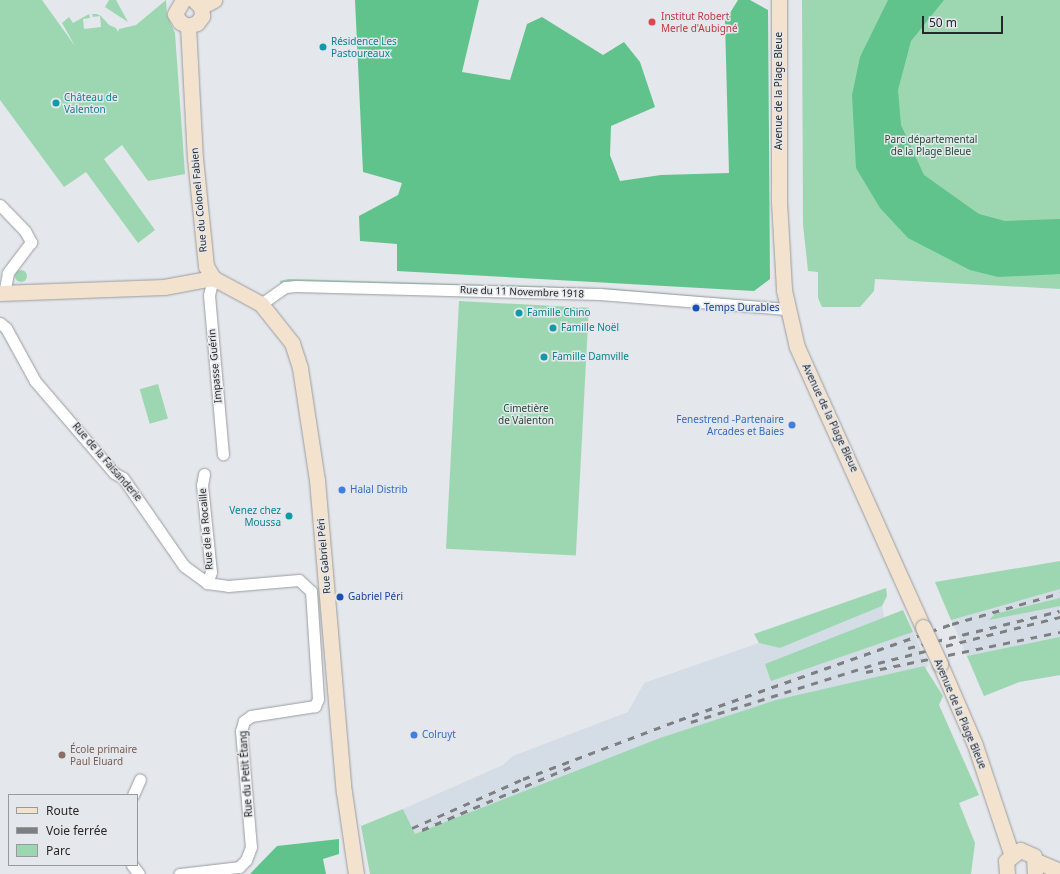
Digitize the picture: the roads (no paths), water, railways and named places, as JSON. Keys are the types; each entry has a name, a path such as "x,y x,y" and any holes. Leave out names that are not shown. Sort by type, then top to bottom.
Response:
{"street":[{"path":"183,0 175,14 180,22 188,26 200,20 198,3 214,0"},
{"name":"Avenue de la Plage Bleue","path":"779,0 779,202 788,309 796,347 940,664 975,745 997,810 1008,863"},
{"name":"Rue du Colonel Fabien","path":"188,26 202,242 206,266 213,278"},
{"path":"0,205 26,231 31,242 8,273 2,293 164,287 213,278"},
{"name":"Rue Gabriel Péri","path":"213,278 262,304 292,343 300,368 317,480 344,792 356,874"},
{"name":"Impasse Guérin","path":"213,278 209,295 223,454"},
{"name":"Rue du 11 Novembre 1918","path":"262,304 285,287 296,286 600,294 788,309"},
{"name":"Rue de la Faisanderie","path":"0,324 6,328 35,381 114,473 123,478 184,566 206,583 228,586 299,580 306,584 311,591 316,644"},
{"name":"Rue de la Rocaille","path":"204,474 202,485 210,572 206,583"},
{"path":"316,644 332,643"},
{"name":"Rue du Petit Étang","path":"179,874 238,868 246,860 251,847 241,732 244,721 251,716 315,706 316,644"},
{"path":"133,794 140,779"},
{"path":"1008,863 1030,853 1036,867 1056,872"},
{"path":"133,866 139,874"}],"railway":[{"path":"412,828 523,779 679,720 952,624 1060,593"},
{"path":"908,648 1060,611"},
{"path":"691,722 878,663 1060,617"},
{"path":"866,672 1060,632"},
{"path":"422,830 575,765"}],"place":[{"name":"Institut Robert Merle d'Aubigné","path":"652,22"},
{"name":"Résidence Les Pastoureaux","path":"323,47"},
{"name":"Château de Valenton","path":"56,103"},
{"name":"Temps Durables","path":"696,308"},
{"name":"Famille Chino","path":"519,313"},
{"name":"Famille Noël","path":"553,328"},
{"name":"Famille Damville","path":"544,357"},
{"name":"Fenestrend -Partenaire Arcades et Baies","path":"792,425"},
{"name":"Halal Distrib","path":"342,490"},
{"name":"Venez chez Moussa","path":"289,516"},
{"name":"Gabriel Péri","path":"340,597"},
{"name":"Colruyt","path":"414,735"},
{"name":"École primaire Paul Eluard","path":"62,755"}],"park label":[{"name":"Parc départemental de la Plage Bleue","path":"931,144"},
{"name":"Cimetière de Valenton","path":"526,414"}]}
